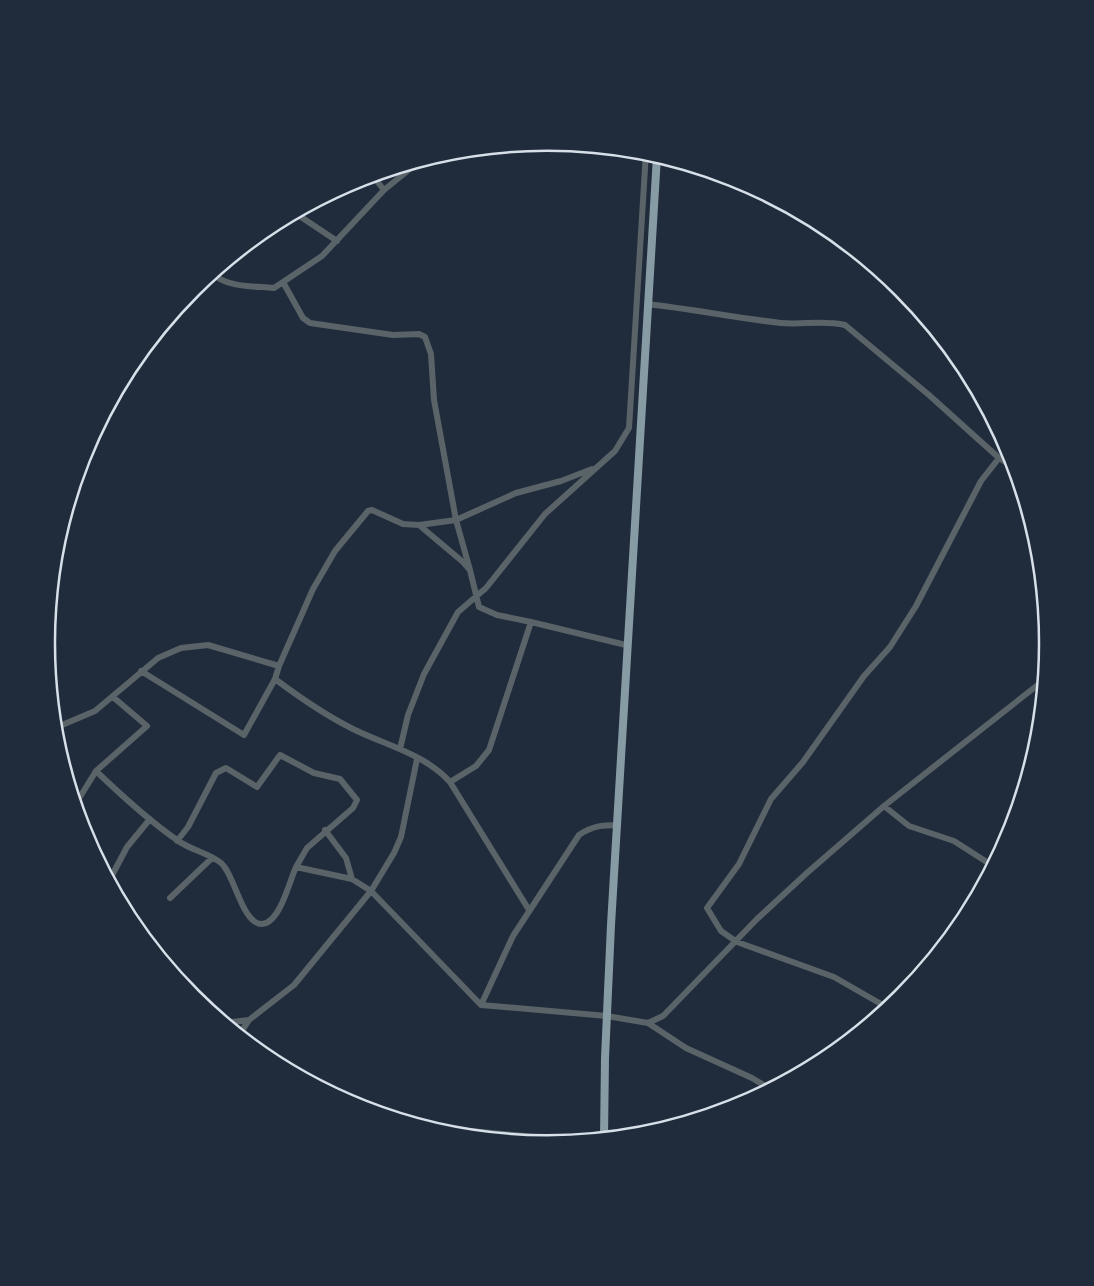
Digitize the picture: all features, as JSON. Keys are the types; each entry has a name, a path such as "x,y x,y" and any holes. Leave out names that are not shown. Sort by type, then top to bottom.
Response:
{"main road":[{"path":"604,1132 607,1016 626,645 656,163"}],"street":[{"path":"400,750 408,715 424,674 458,612 486,588 545,514 615,451 629,428 645,161"},
{"path":"217,278 252,286 274,288 322,256 384,190 406,172"},
{"path":"377,181 384,190"},
{"path":"301,217 337,241"},
{"path":"282,282 303,318 310,323 394,335 419,334 425,337 432,354 434,400 456,520 479,607 486,612 626,645"},
{"path":"647,304 780,323 803,325 828,321 845,325 1004,461"},
{"path":"881,1004 834,976 737,942 721,931 707,908 739,864 771,800 802,762 864,676 890,647 924,591 981,481 999,458"},
{"path":"141,671 244,735 274,679 313,589 335,551 368,511 372,510 395,522 419,525 456,520 516,493 561,481 594,469"},
{"path":"419,525 470,570"},
{"path":"450,782 476,766 489,750 531,622"},
{"path":"62,725 88,715 141,671 171,652 196,645 240,653 279,666"},
{"path":"274,679 350,728 433,767 450,782 529,910"},
{"path":"648,1023 663,1016 808,872 884,806 1037,686"},
{"path":"80,797 96,771 147,726 112,697"},
{"path":"96,771 150,819 177,840 225,867 249,916 254,922 260,924 272,920 278,913 303,853 325,830 356,804 355,796 340,779 314,773 280,755 257,787 226,768 216,773 188,827 177,840"},
{"path":"243,1029 249,1020 294,986 371,890 394,853 401,837 417,759"},
{"path":"884,806 909,826 954,841 987,862"},
{"path":"113,874 127,847 150,819"},
{"path":"481,1005 505,950 579,835 589,828 618,825"},
{"path":"325,830 346,858 352,879"},
{"path":"170,898 212,858"},
{"path":"296,868 352,879 371,890 481,1005 607,1016 648,1023 686,1048 763,1085"},
{"path":"233,1021 249,1020"}]}
